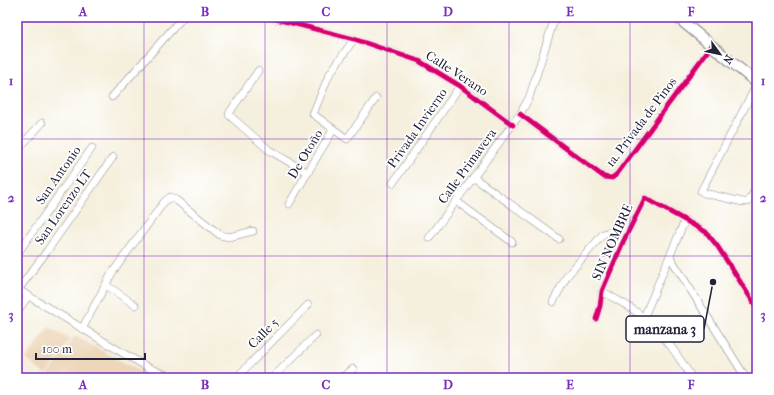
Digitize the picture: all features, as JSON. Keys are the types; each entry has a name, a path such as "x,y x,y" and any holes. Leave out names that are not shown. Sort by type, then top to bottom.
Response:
{"street":[{"path":"112,97 183,17"},
{"name":"Calle Verano","path":"268,17 354,39 419,61 460,86 513,125"},
{"name":"Calle Primavera","path":"429,238 520,114 529,98 555,17"},
{"path":"677,17 757,84 701,191 704,193 748,202 757,187"},
{"name":"De Otoño","path":"289,204 333,130 313,114 329,75 354,39"},
{"name":"1a. Privada de Pinos","path":"520,114 604,177 612,178 712,45"},
{"path":"258,71 229,115 269,150 308,173"},
{"name":"Privada Invierno","path":"393,183 460,86"},
{"path":"333,130 347,139 376,98"},
{"path":"17,150 42,123"},
{"name":"San Antonio","path":"17,254 92,148"},
{"name":"San Lorenzo LT","path":"18,290 47,252 114,157"},
{"path":"473,177 559,239"},
{"path":"82,329 112,273 164,202 170,197 176,200 220,235 229,237 253,231"},
{"name":"SIN NOMBRE","path":"596,319 602,291 623,242 645,198 685,220"},
{"path":"456,200 512,242"},
{"path":"644,317 685,220 706,232 718,247 757,308"},
{"name":"SIN NOMBRE","path":"553,302 567,276 602,234 609,232 623,242"},
{"path":"670,256 746,378"},
{"path":"106,285 135,304"},
{"path":"18,290 151,369 175,378"},
{"name":"SIN NOMBRE","path":"602,291 644,317 661,333 671,345 692,378"},
{"path":"17,312 28,296"},
{"name":"Calle 5","path":"236,378 308,305"},
{"path":"272,378 316,335"},
{"path":"341,378 353,369"}],"shaded area":[{"path":"49,327 70,340 46,375 26,359"},
{"path":"75,336 145,374 142,378 46,378"}],"cycle path":[{"path":"268,17 354,39 419,61 460,86 513,125"},
{"path":"520,114 604,177 612,178 617,174 712,45"},
{"path":"596,319 602,291 623,242 645,198 706,232 718,247 757,308"}],"place":[{"name":"manzana 3","path":"713,282"}]}
